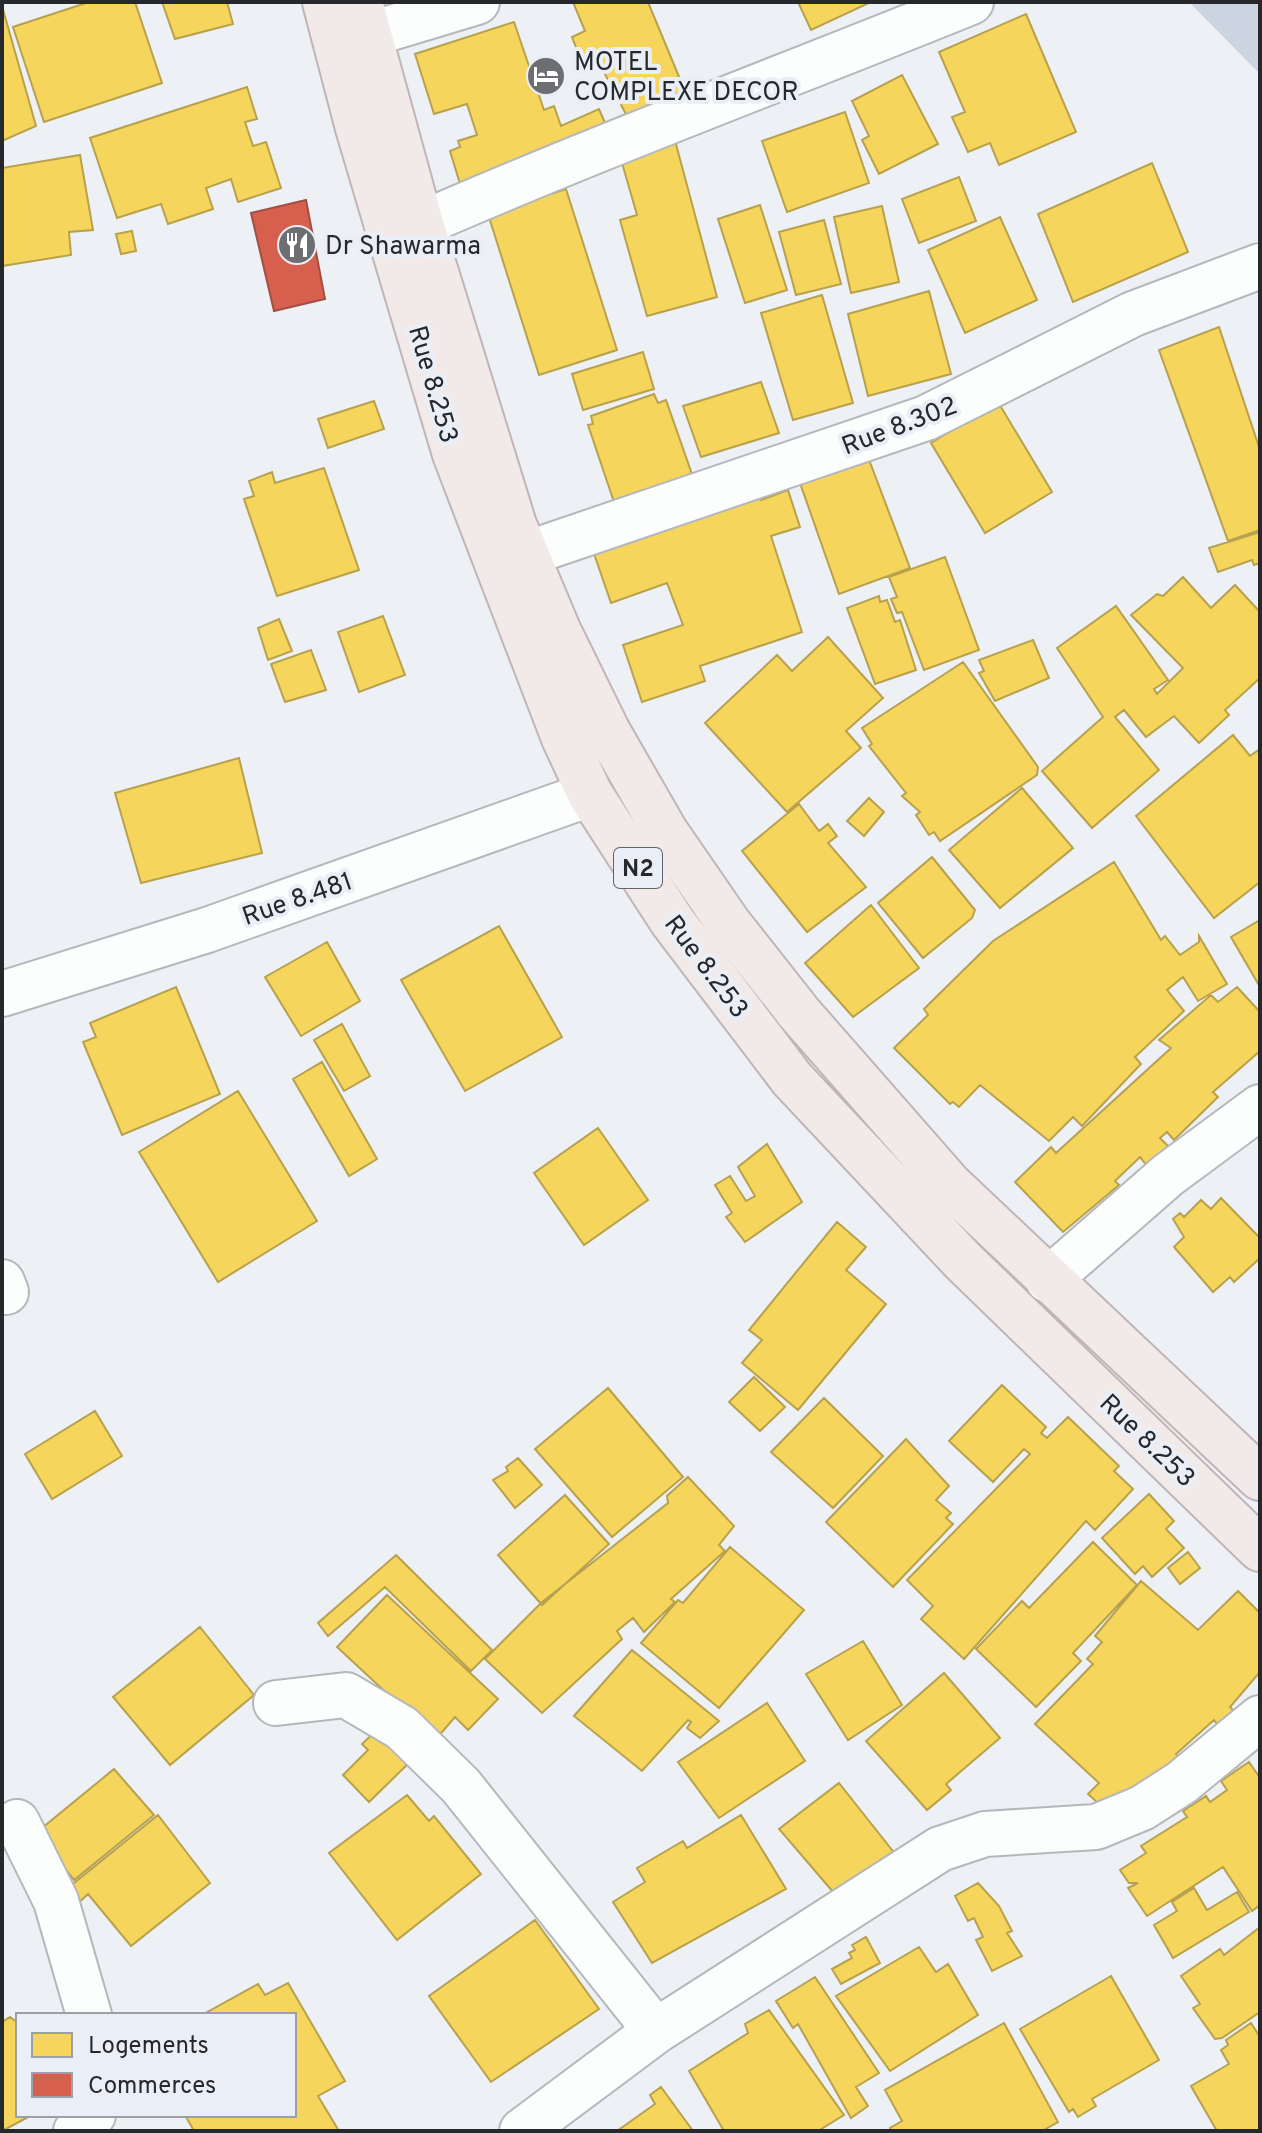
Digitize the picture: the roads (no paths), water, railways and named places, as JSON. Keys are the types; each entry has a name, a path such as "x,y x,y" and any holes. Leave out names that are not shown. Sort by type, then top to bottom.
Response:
{"highway":[{"name":"Rue 8.253","path":"325,2 358,128 455,454 564,738 590,794 672,921 792,1079 963,1261 1260,1549"},
{"name":"Rue 8.253","path":"365,18 478,417 526,554 558,630 608,732 665,831 729,924 873,1101 950,1185 1260,1478"}],"street":[{"path":"365,18 477,2"},
{"path":"421,224 564,162 689,116 971,2"},
{"name":"Rue 8.302","path":"526,554 926,418 1133,314 1260,266"},
{"name":"Rue 8.481","path":"2,994 207,930 590,794"},
{"path":"1048,1280 1168,1175 1260,1107"},
{"path":"276,1703 346,1695 402,1728 461,1786 656,2031"},
{"path":"522,2131 656,2031 940,1849 985,1834 1096,1827 1142,1808 1181,1783 1260,1718"},
{"path":"17,1822 56,1901 88,2013"},
{"path":"76,2131 91,2117"}],"place":[{"name":"MOTEL COMPLEXE DECOR","path":"546,76"},
{"name":"Dr Shawarma","path":"297,245"}]}
